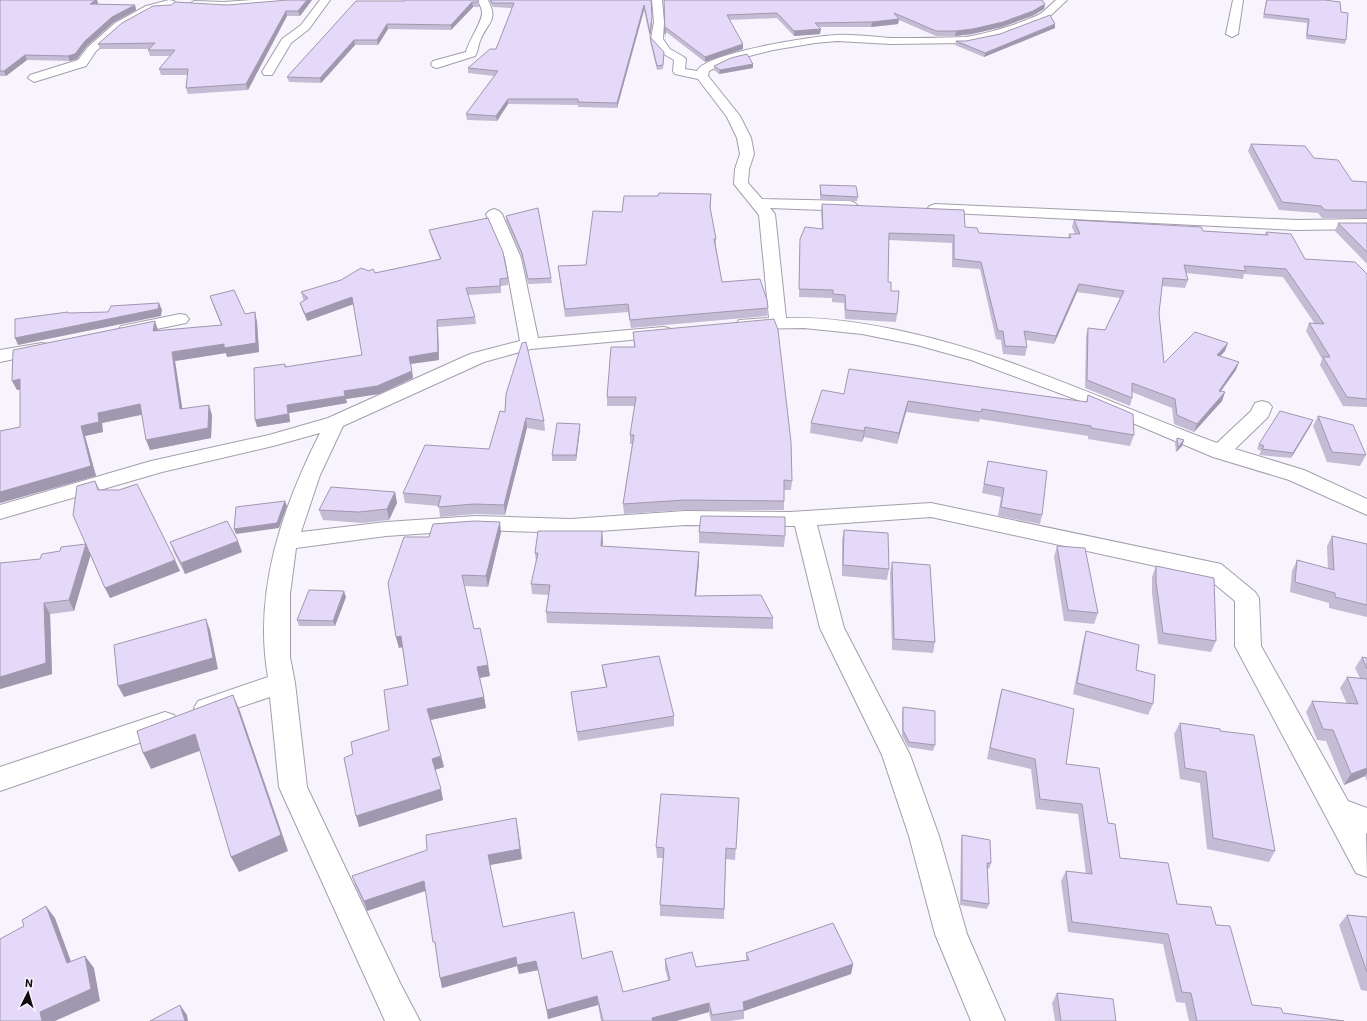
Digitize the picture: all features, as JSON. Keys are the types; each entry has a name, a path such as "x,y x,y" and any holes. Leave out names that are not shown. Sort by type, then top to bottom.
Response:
{"street":[{"path":"34,78 82,63 92,49 119,25 155,3 224,5 299,0"},
{"path":"268,72 286,41 305,27 325,0"},
{"path":"437,64 471,54 474,41 487,18 488,11 483,0"},
{"path":"657,0 659,22 657,38 666,50 680,59 679,70 703,73 726,59 752,52 815,40 837,38 891,41 965,40 995,34 1044,16 1062,0"},
{"path":"1232,34 1238,0"},
{"path":"703,73 733,116 744,138 748,154 742,169 742,184 756,203 767,214 778,321"},
{"path":"756,203 864,207"},
{"path":"919,209 1297,225 1367,224"},
{"path":"494,214 513,258 530,344"},
{"path":"110,334 180,319"},
{"path":"724,326 778,321 861,328 928,342 973,355 1040,379 1220,452 1286,471 1367,508"},
{"path":"0,512 158,466 273,440 335,422 477,358 530,344 685,330"},
{"path":"0,356 55,345"},
{"path":"1220,452 1261,413 1262,407"},
{"path":"335,422 309,475 286,542 278,594 277,657 282,683 293,787 398,1019"},
{"path":"286,542 386,529 476,523 571,526 685,518 804,518 931,510 1213,570 1247,598 1248,646 1367,864"},
{"path":"804,518 832,628 896,756 924,836 951,934 988,1021"},
{"path":"0,779 282,683"},
{"path":"1338,810 1367,821"}],"building":[{"path":"0,0 96,0 90,4 135,5 112,17 85,41 75,54 68,56 25,55 4,71 0,71"},
{"path":"307,0 298,11 286,11 246,84 186,88 188,69 159,69 175,50 148,50 155,43 98,44 122,23 153,6 171,5 175,2 227,5"},
{"path":"478,0 479,2 472,2 451,25 387,24 377,40 354,40 320,78 287,77 356,1"},
{"path":"491,0 651,0 652,17 650,33 644,5 617,103 578,102 578,99 508,99 496,116 466,114 498,71 468,68 490,49 496,49 514,3 492,3"},
{"path":"664,0 1042,0 1045,4 1033,11 1003,22 973,29 956,31 936,31 894,13 899,19 872,22 815,23 821,29 794,31 777,13 727,15 743,44 705,57 665,27 665,34"},
{"path":"1267,0 1325,0 1340,2 1341,12 1348,13 1346,40 1307,35 1309,19 1264,14"},
{"path":"1050,15 1055,24 985,53 956,41 966,41 1000,34"},
{"path":"650,37 664,52 663,65 657,66"},
{"path":"747,54 753,64 720,70 714,66 731,58"},
{"path":"1251,144 1305,146 1314,158 1338,160 1352,181 1367,182 1367,210 1325,210 1321,206 1282,202"},
{"path":"820,185 856,186 858,197 821,195"},
{"path":"659,193 711,194 710,207 716,239 714,239 722,282 760,279 768,308 630,320 628,304 565,309 558,266 586,265 593,211 622,212 624,196 658,196"},
{"path":"822,204 964,210 965,227 977,228 979,233 1071,238 1069,234 1080,234 1074,220 1201,227 1203,231 1268,235 1266,232 1291,234 1305,259 1355,262 1367,274 1367,399 1347,397 1323,357 1330,357 1309,323 1324,324 1286,269 1244,266 1246,271 1184,265 1188,280 1163,278 1159,313 1164,363 1195,332 1228,343 1217,355 1239,362 1219,391 1225,392 1197,424 1177,415 1175,399 1132,383 1132,398 1087,380 1088,328 1105,330 1124,291 1079,284 1056,336 1024,331 1027,347 1005,346 1003,331 998,331 981,262 954,259 954,235 889,233 888,282 891,282 891,291 899,291 897,314 846,310 845,295 833,294 833,290 799,289 800,239 805,227 823,229"},
{"path":"538,208 551,278 528,279 522,253 506,216"},
{"path":"488,218 503,252 508,278 500,279 500,286 466,288 475,317 437,320 438,352 409,357 412,371 377,386 344,391 345,396 287,405 288,414 255,420 254,368 285,364 285,367 362,355 352,297 305,314 300,303 308,298 301,292 341,280 361,268 369,271 373,269 375,273 441,259 429,230"},
{"path":"1338,223 1367,223 1367,252"},
{"path":"234,290 245,314 255,312 256,343 224,348 224,344 172,352 180,409 209,405 208,428 146,440 140,404 98,413 99,422 81,426 91,466 0,492 0,431 20,427 20,379 12,381 13,350 155,321 153,331 222,325 210,296"},
{"path":"159,303 158,309 15,338 15,319 68,312 108,312 111,306"},
{"path":"774,319 778,330 791,442 792,481 784,480 784,501 685,500 623,504 634,435 630,435 636,397 607,397 611,347 635,347 633,332"},
{"path":"526,342 544,421 526,418 504,505 474,504 438,507 441,496 403,493 425,445 489,449 500,411 505,412 506,394 522,343"},
{"path":"849,369 1087,402 1088,395 1133,414 1134,435 1091,428 1091,426 982,409 981,412 908,401 899,433 865,427 864,431 811,423 822,390 844,394"},
{"path":"1280,411 1313,420 1293,453 1262,449 1264,446 1259,444"},
{"path":"1318,416 1353,425 1366,455 1332,452"},
{"path":"557,423 580,424 576,455 552,455"},
{"path":"1177,438 1184,440 1178,447"},
{"path":"988,461 1047,471 1042,515 1001,507 1004,488 984,484"},
{"path":"95,481 98,490 119,490 137,484 175,560 105,588 73,515 77,486"},
{"path":"331,487 395,492 387,509 359,512 319,510"},
{"path":"285,501 277,523 234,529 236,507"},
{"path":"701,516 785,517 785,536 699,532"},
{"path":"227,521 238,541 181,563 170,542"},
{"path":"474,521 500,522 486,576 462,575 474,629 480,628 488,665 477,667 484,697 427,709 441,756 432,759 441,789 356,816 344,758 353,754 351,742 389,730 384,690 408,685 401,636 396,637 388,583 404,537 429,537 433,524"},
{"path":"844,530 888,533 889,569 843,565"},
{"path":"538,531 602,531 601,546 699,552 695,596 761,595 773,618 546,612 550,585 531,584 538,553 535,553"},
{"path":"1332,536 1367,544 1367,605 1335,597 1335,593 1295,582 1297,560 1334,570"},
{"path":"86,544 69,600 44,603 46,663 0,677 0,563 40,559 42,554 60,551 61,547"},
{"path":"1057,546 1085,548 1098,613 1068,610"},
{"path":"892,562 930,565 935,642 894,639"},
{"path":"1156,566 1214,578 1216,641 1163,633 1156,582"},
{"path":"309,590 344,591 333,621 297,620"},
{"path":"206,619 213,658 118,686 114,645"},
{"path":"1086,631 1139,645 1136,670 1155,675 1153,704 1077,683"},
{"path":"659,656 674,716 577,732 571,692 607,687 602,665"},
{"path":"1362,657 1367,658 1367,669"},
{"path":"1347,677 1367,679 1367,768 1351,774 1333,730 1323,729 1312,701 1358,704"},
{"path":"1002,689 1074,709 1066,764 1099,768 1108,823 1115,824 1120,858 1168,863 1177,904 1211,907 1216,925 1230,926 1252,1005 1281,1008 1283,1013 1344,1021 1197,1021 1191,993 1182,992 1168,934 1072,922 1066,871 1092,874 1082,804 1040,799 1035,759 990,748"},
{"path":"233,695 281,835 231,857 195,734 143,753 137,731"},
{"path":"903,707 935,711 935,745 909,742 903,730"},
{"path":"1180,723 1220,729 1220,731 1254,735 1275,851 1213,838 1206,772 1185,768"},
{"path":"661,794 739,798 736,849 726,848 724,909 660,905 664,848 656,847"},
{"path":"516,818 520,849 488,855 503,927 574,912 582,959 612,951 623,992 670,980 665,959 692,952 696,967 749,960 746,953 833,923 853,964 743,1002 744,1010 712,1015 709,1003 652,1018 653,1021 603,1021 597,996 547,1010 536,961 517,965 516,957 440,978 424,881 364,901 352,876 427,850 426,835"},
{"path":"962,835 990,840 991,863 987,863 989,904 962,900"},
{"path":"46,906 67,963 85,956 91,989 40,1012 42,1021 0,1021 0,939 24,926 22,920"},
{"path":"1347,915 1367,917 1367,972"},
{"path":"1057,993 1113,999 1116,1021 1061,1021"},
{"path":"180,1005 185,1021 150,1021"}]}
